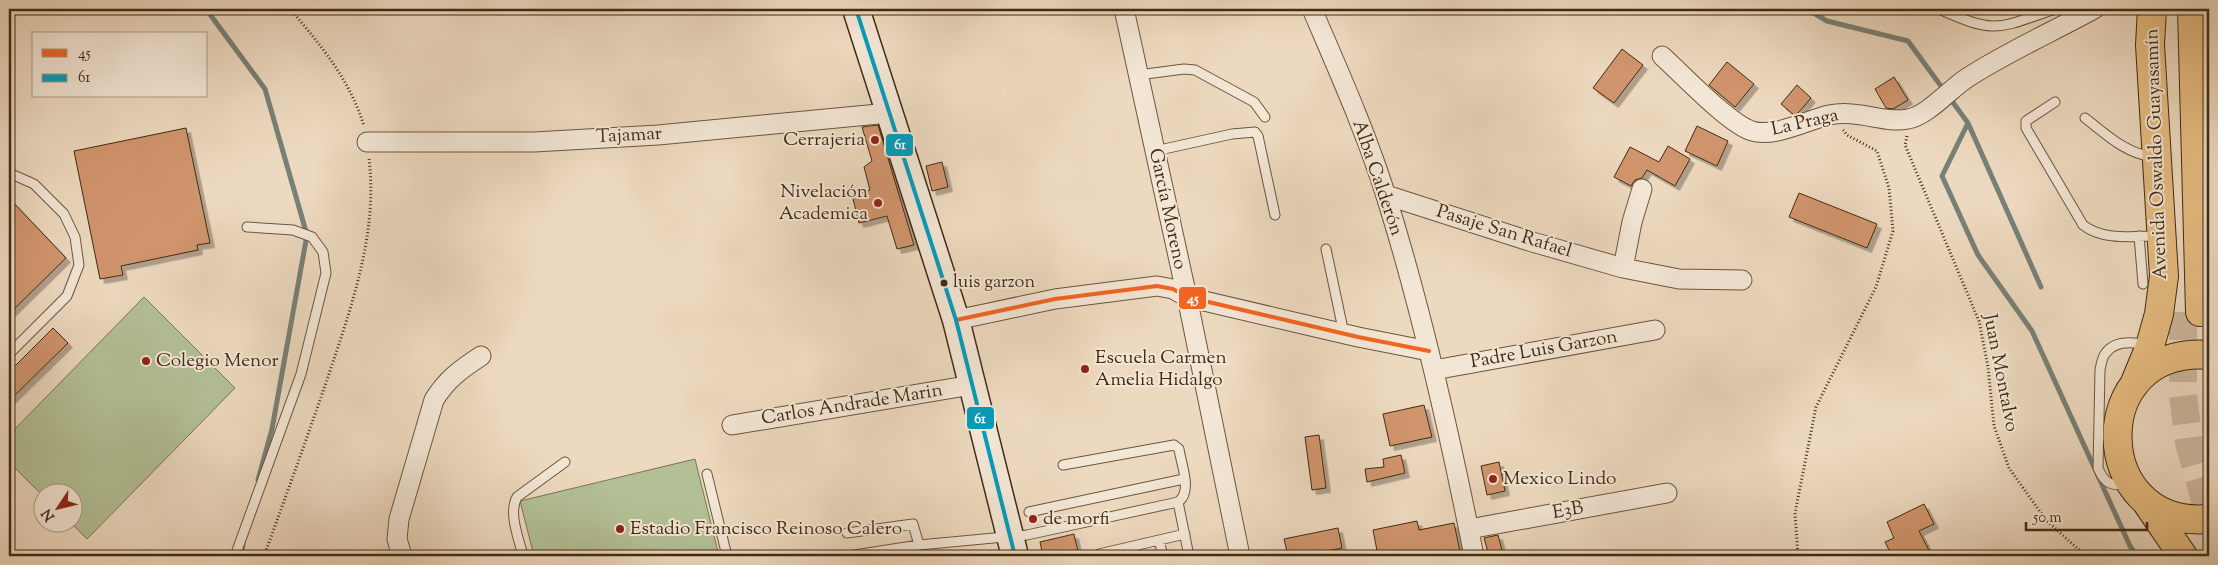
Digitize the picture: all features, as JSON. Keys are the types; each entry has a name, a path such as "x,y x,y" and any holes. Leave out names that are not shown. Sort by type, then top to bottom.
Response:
{"main road":[{"name":"Avenida Oswaldo Guayasamín","path":"2134,385 2150,346 2159,314 2164,276 2150,236 2156,157 2150,45 2152,9"},
{"name":"Avenida Oswaldo Guayasamín","path":"2164,9 2191,312 2192,9"},
{"path":"2199,9 2209,175"},
{"path":"2183,556 2121,465 2117,424 2123,403 2134,385 2150,369 2171,358 2194,354 2209,355"},
{"path":"2138,492 2168,514 2194,520 2209,519"}],"street":[{"path":"856,9 956,320 1013,547"},
{"name":"García Moreno","path":"1124,9 1187,297 1240,556"},
{"name":"Alba Calderón","path":"1312,9 1360,124 1386,195 1434,370"},
{"path":"1909,119 1921,114 1950,90 1986,66 2094,9"},
{"name":"La Praga","path":"1662,56 1736,123 1751,131 1763,133 1776,131 1829,115 1844,113 1898,120 1909,119"},
{"name":"Tajamar","path":"367,142 534,142 620,137 890,113"},
{"path":"1623,268 1632,222 1642,188"},
{"name":"Pasaje San Rafael","path":"1386,195 1529,241 1623,268 1679,279 1742,280"},
{"path":"956,320 1055,299 1156,286 1174,289 1187,297 1344,334 1429,351"},
{"name":"Padre Luis Garzon","path":"1434,370 1655,330"},
{"path":"402,556 397,538 399,519 434,400 442,386 456,373 481,356"},
{"path":"1434,370 1474,556"},
{"name":"Carlos Andrade Marin","path":"732,425 972,385"},
{"name":"E3B","path":"1469,529 1668,493"}],"lane":[{"path":"1939,9 1981,26 1997,28 2011,26 2055,9"},
{"path":"1138,75 1184,69 1195,70 1254,102 1265,117"},
{"path":"2055,102 2026,121 2026,128 2083,225 2091,231 2103,235 2150,236 2143,284"},
{"path":"2085,118 2114,141 2138,155 2156,157"},
{"path":"1155,151 1232,134 1255,132 1258,136 1275,215"},
{"path":"9,173 34,184 64,214 75,237 79,265 67,296 9,354"},
{"path":"235,556 302,374 326,273 323,252 312,237 293,230 247,228"},
{"path":"1326,249 1344,334"},
{"path":"2138,492 2112,486 2106,482 2098,468 2100,370 2104,354 2112,347 2136,342 2150,346"},
{"path":"848,556 919,546 1013,547 1178,502 1185,495 1179,449 1174,444 1063,465"},
{"path":"523,556 513,511 514,503 517,497 565,462"},
{"path":"707,474 726,556"},
{"path":"1029,512 1184,479"},
{"path":"1178,502 1189,556"},
{"path":"848,533 913,524 919,546"},
{"path":"1099,554 1185,534"},
{"path":"1159,540 1163,556"}],"path":[{"path":"1798,556 1795,513 1816,407 1876,288 1893,230 1889,188 1877,150 1847,135 1829,115"},
{"name":"Juan Montalvo","path":"1909,119 1905,146 1979,321 1988,367 1994,426 2009,468 2046,520 2079,550 2083,556"}],"green space":[{"path":"144,297 235,388 87,539 80,532 82,532 82,482 32,482 32,485 9,462 9,435"},
{"name":"Estadio Francisco Reinoso Calero","path":"695,459 719,556 534,556 520,501"}],"building":[{"path":"1622,49 1643,65 1614,103 1593,88"},
{"path":"1727,62 1754,84 1735,107 1709,85"},
{"path":"1894,77 1908,100 1893,109 1886,108 1875,89"},
{"path":"1797,85 1811,98 1794,115 1781,104"},
{"path":"878,125 914,245 897,249 887,216 859,223 852,195 870,190 864,167 872,161 862,127"},
{"path":"1697,126 1728,141 1717,166 1685,151"},
{"path":"186,128 210,243 197,245 198,250 121,266 123,275 100,279 74,151"},
{"path":"1668,146 1690,159 1675,186 1647,170 1642,178 1635,180 1631,186 1614,177 1630,147 1659,162"},
{"path":"942,162 948,187 932,191 926,166"},
{"path":"1799,193 1877,224 1867,248 1789,217"},
{"path":"9,198 66,258 9,314"},
{"path":"53,328 68,343 9,401 9,372"},
{"path":"1424,405 1432,437 1390,446 1383,414"},
{"path":"1319,435 1326,488 1312,490 1305,437"},
{"path":"1401,455 1405,473 1367,482 1365,469 1384,467 1383,459"},
{"name":"Mexico Lindo","path":"1499,462 1505,491 1487,495 1481,466"},
{"path":"1924,504 1934,524 1919,531 1932,556 1892,556 1885,542 1894,538 1887,522"},
{"path":"1417,521 1419,530 1454,523 1461,556 1378,556 1373,530"},
{"path":"1338,528 1342,548 1301,556 1288,556 1284,539"},
{"path":"1074,534 1079,556 1043,556 1040,542"},
{"path":"1498,535 1503,554 1489,556 1484,538"}],"waterway":[{"path":"206,9 265,89 307,235 272,429 258,480"},
{"path":"1807,9 1827,21 1908,41 1968,123 2041,287"},
{"path":"1968,123 1942,176 1978,255 2032,331 2130,546 2137,556"},
{"path":"240,556 243,545"}],"tunnel":[{"path":"2183,312 2183,395 2189,443 2209,514"}],"transit line":[{"name":"61","path":"856,9 956,320 1015,556"},
{"name":"45","path":"956,320 1055,299 1157,286 1173,289 1187,297 1358,337 1429,351"}],"place":[{"name":"Cerrajeria","path":"875,140"},
{"name":"Nivelación Academica","path":"878,203"},
{"name":"luis garzon","path":"944,283"},
{"name":"Colegio Menor","path":"146,361"},
{"name":"Escuela Carmen Amelia Hidalgo","path":"1085,369"},
{"name":"Mexico Lindo","path":"1493,479"},
{"name":"de morfi","path":"1033,519"},
{"name":"Estadio Francisco Reinoso Calero","path":"620,529"}]}
